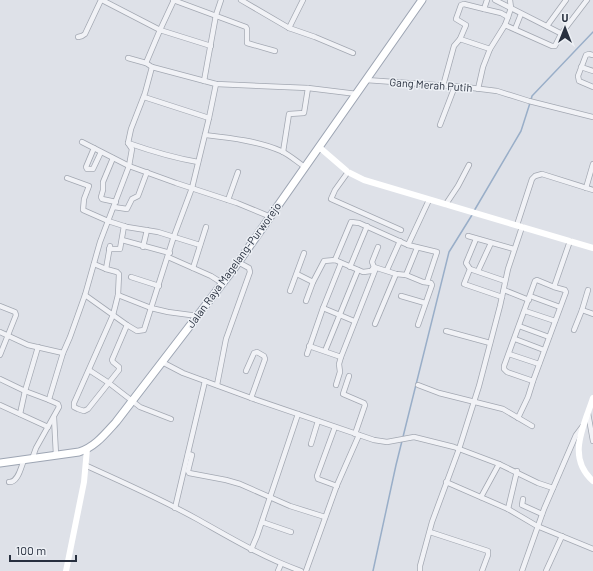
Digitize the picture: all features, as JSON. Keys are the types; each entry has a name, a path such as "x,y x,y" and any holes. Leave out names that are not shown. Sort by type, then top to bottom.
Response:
{"main road":[{"name":"Jalan Raya Magelang-Purworejo","path":"0,463 79,452 87,449 102,438 133,401 198,316 271,217 422,0"}],"street":[{"path":"78,37 86,34 102,0 160,30 211,46"},
{"path":"146,63 174,0 246,27 247,43 275,51"},
{"path":"204,81 216,15 221,0"},
{"path":"241,0 289,28 353,53"},
{"path":"289,28 303,0"},
{"path":"484,9 487,0"},
{"path":"495,0 564,35"},
{"path":"478,89 481,71 490,49 505,25 508,17 511,8 510,0"},
{"path":"547,26 566,0"},
{"path":"505,25 555,46 587,0"},
{"path":"443,86 454,46 460,39 466,25 456,19 461,5 464,4 502,13 508,17"},
{"path":"515,29 521,14"},
{"path":"460,39 490,49"},
{"path":"593,55 586,55 578,76 579,81 593,87"},
{"path":"128,58 146,63 152,67 216,84 308,88 356,94"},
{"path":"49,400 63,353 85,295 100,242 129,166 132,149 128,143 131,129 144,97 152,67"},
{"path":"581,67 593,71"},
{"name":"Gang Merah Putih","path":"366,80 455,86 497,91 529,101 593,117"},
{"path":"85,295 137,331 144,330 174,236 192,188 210,118 216,84"},
{"path":"440,124 455,86"},
{"path":"283,152 289,114 304,114 308,88"},
{"path":"144,97 210,118"},
{"path":"205,135 254,143 283,152 305,167"},
{"path":"82,142 129,166 228,200 271,217"},
{"path":"128,143 178,159 198,162"},
{"path":"319,147 348,172 364,180 593,248"},
{"path":"94,148 86,167 87,168 93,169 101,152"},
{"path":"113,158 103,182 101,197 102,199 116,202"},
{"path":"586,188 593,164"},
{"path":"446,204 456,190 469,165"},
{"path":"114,207 128,209 132,199 138,196 147,172"},
{"path":"228,200 238,172"},
{"path":"348,172 335,190 331,199 401,230"},
{"path":"420,571 432,522 459,449 474,402 532,179 535,176 542,174 593,190"},
{"path":"67,178 89,186 84,199 83,210 124,226 174,236 200,245"},
{"path":"408,245 429,200"},
{"path":"335,260 351,222 359,222 408,245 437,252 428,282"},
{"path":"106,269 109,248 120,249 124,226"},
{"path":"350,267 367,226"},
{"path":"193,268 206,227"},
{"path":"143,247 147,230"},
{"path":"468,236 514,249"},
{"path":"476,238 466,263 470,268 505,281"},
{"path":"122,240 136,243 143,247 169,255 222,283"},
{"path":"388,270 400,241"},
{"path":"554,287 570,241"},
{"path":"478,271 491,243"},
{"path":"378,247 372,262 375,267 388,270 396,274 406,275 423,282 431,283 432,285 418,325"},
{"path":"406,275 417,248"},
{"path":"290,291 304,253"},
{"path":"306,301 323,262 335,260 358,270 368,272 375,267"},
{"path":"217,385 226,339 250,272 249,268 238,262"},
{"path":"307,354 341,263"},
{"path":"94,264 119,274 118,295 113,315 74,403 74,407 78,410 84,411 88,409 119,370 118,366 112,361 127,325"},
{"path":"336,385 340,372 340,357 364,300 375,267"},
{"path":"470,268 464,284 502,297"},
{"path":"325,351 358,270"},
{"path":"297,274 313,282"},
{"path":"375,324 396,274"},
{"path":"131,277 159,286"},
{"path":"518,418 528,397 566,291 536,280 504,366 505,370 533,381"},
{"path":"504,290 560,307"},
{"path":"574,330 588,290"},
{"path":"118,295 151,308 198,316"},
{"path":"401,296 425,303"},
{"path":"0,306 15,312 16,314 1,349 0,355"},
{"path":"323,308 354,322"},
{"path":"525,310 555,321"},
{"path":"582,310 593,314"},
{"path":"519,326 549,337"},
{"path":"446,331 490,343"},
{"path":"0,332 28,344 63,353"},
{"path":"515,339 544,350"},
{"path":"309,346 340,357"},
{"path":"20,414 38,347"},
{"path":"246,371 254,353 257,352 264,356 265,358 251,398"},
{"path":"509,354 539,364"},
{"path":"162,362 183,373 251,398 381,442 414,437 459,449 517,471 538,483 553,488"},
{"path":"89,370 109,383 140,407 171,419"},
{"path":"306,571 357,434 365,405 364,403 343,394 349,376"},
{"path":"0,379 58,404 59,406 32,459"},
{"path":"176,509 207,381"},
{"path":"418,385 439,393 502,409 532,426"},
{"path":"593,398 582,427 579,443 583,470 593,481"},
{"path":"0,405 55,433"},
{"path":"588,413 593,441"},
{"path":"251,550 262,522 298,414"},
{"path":"54,417 56,455"},
{"path":"311,444 318,421"},
{"path":"335,427 317,476 318,478 337,486"},
{"path":"522,571 542,514 576,435 582,427"},
{"path":"66,571 87,466 87,449"},
{"path":"189,454 189,473 226,480 270,496 296,508 325,517"},
{"path":"9,482 15,481 24,460"},
{"path":"480,497 499,464"},
{"path":"87,466 152,496 251,550 281,564 301,571"},
{"path":"508,509 517,471"},
{"path":"446,482 508,509 537,526 593,549"},
{"path":"523,499 522,505 542,514"},
{"path":"262,522 291,532"},
{"path":"430,532 488,551 482,571"},
{"path":"546,571 562,536"},
{"path":"278,571 281,564"}],"waterway":[{"path":"531,100 532,96 593,32"},
{"path":"474,211 521,131 530,103"},
{"path":"373,571 396,465 449,252 472,215"}]}
